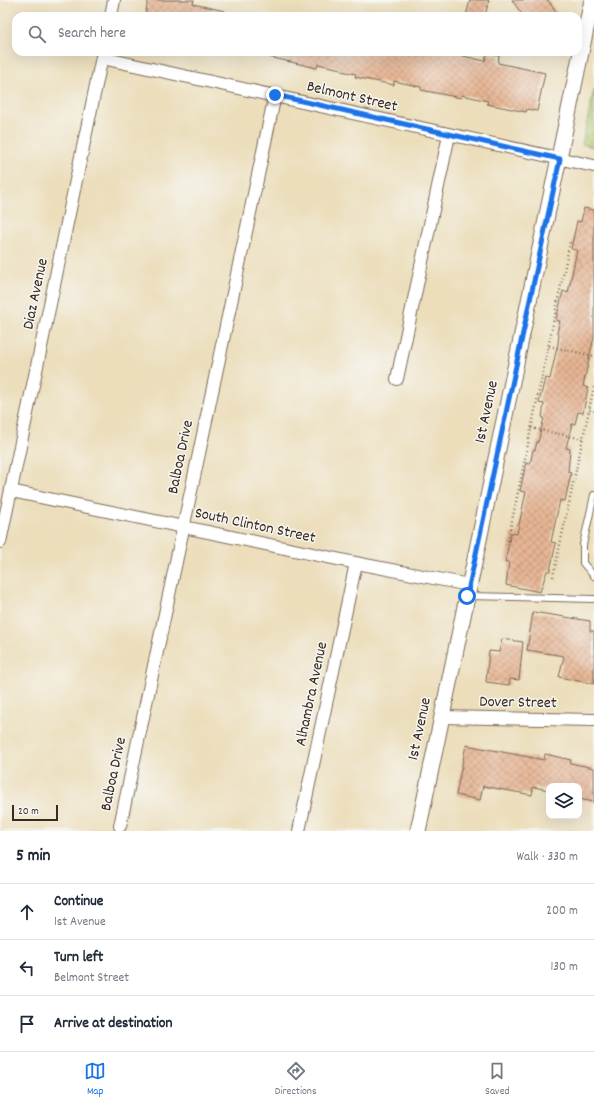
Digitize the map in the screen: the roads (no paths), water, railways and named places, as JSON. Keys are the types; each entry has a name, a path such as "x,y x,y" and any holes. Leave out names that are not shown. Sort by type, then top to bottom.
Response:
{"street":[{"path":"112,12 114,0"},
{"name":"1st Avenue","path":"582,50 592,0"},
{"name":"Diaz Avenue","path":"0,542 103,56"},
{"name":"Belmont Street","path":"107,56 449,135 594,166"},
{"name":"1st Avenue","path":"418,831 581,56"},
{"name":"Balboa Drive","path":"120,826 182,527 275,95"},
{"path":"396,379 449,135"},
{"name":"South Clinton Street","path":"11,491 356,564 468,590"},
{"name":"Alhambra Avenue","path":"300,831 356,564"},
{"name":"Dover Street","path":"441,717 594,720"}],"lane":[{"path":"594,495 583,545 583,563 594,576"},
{"path":"468,590 594,599"}]}
